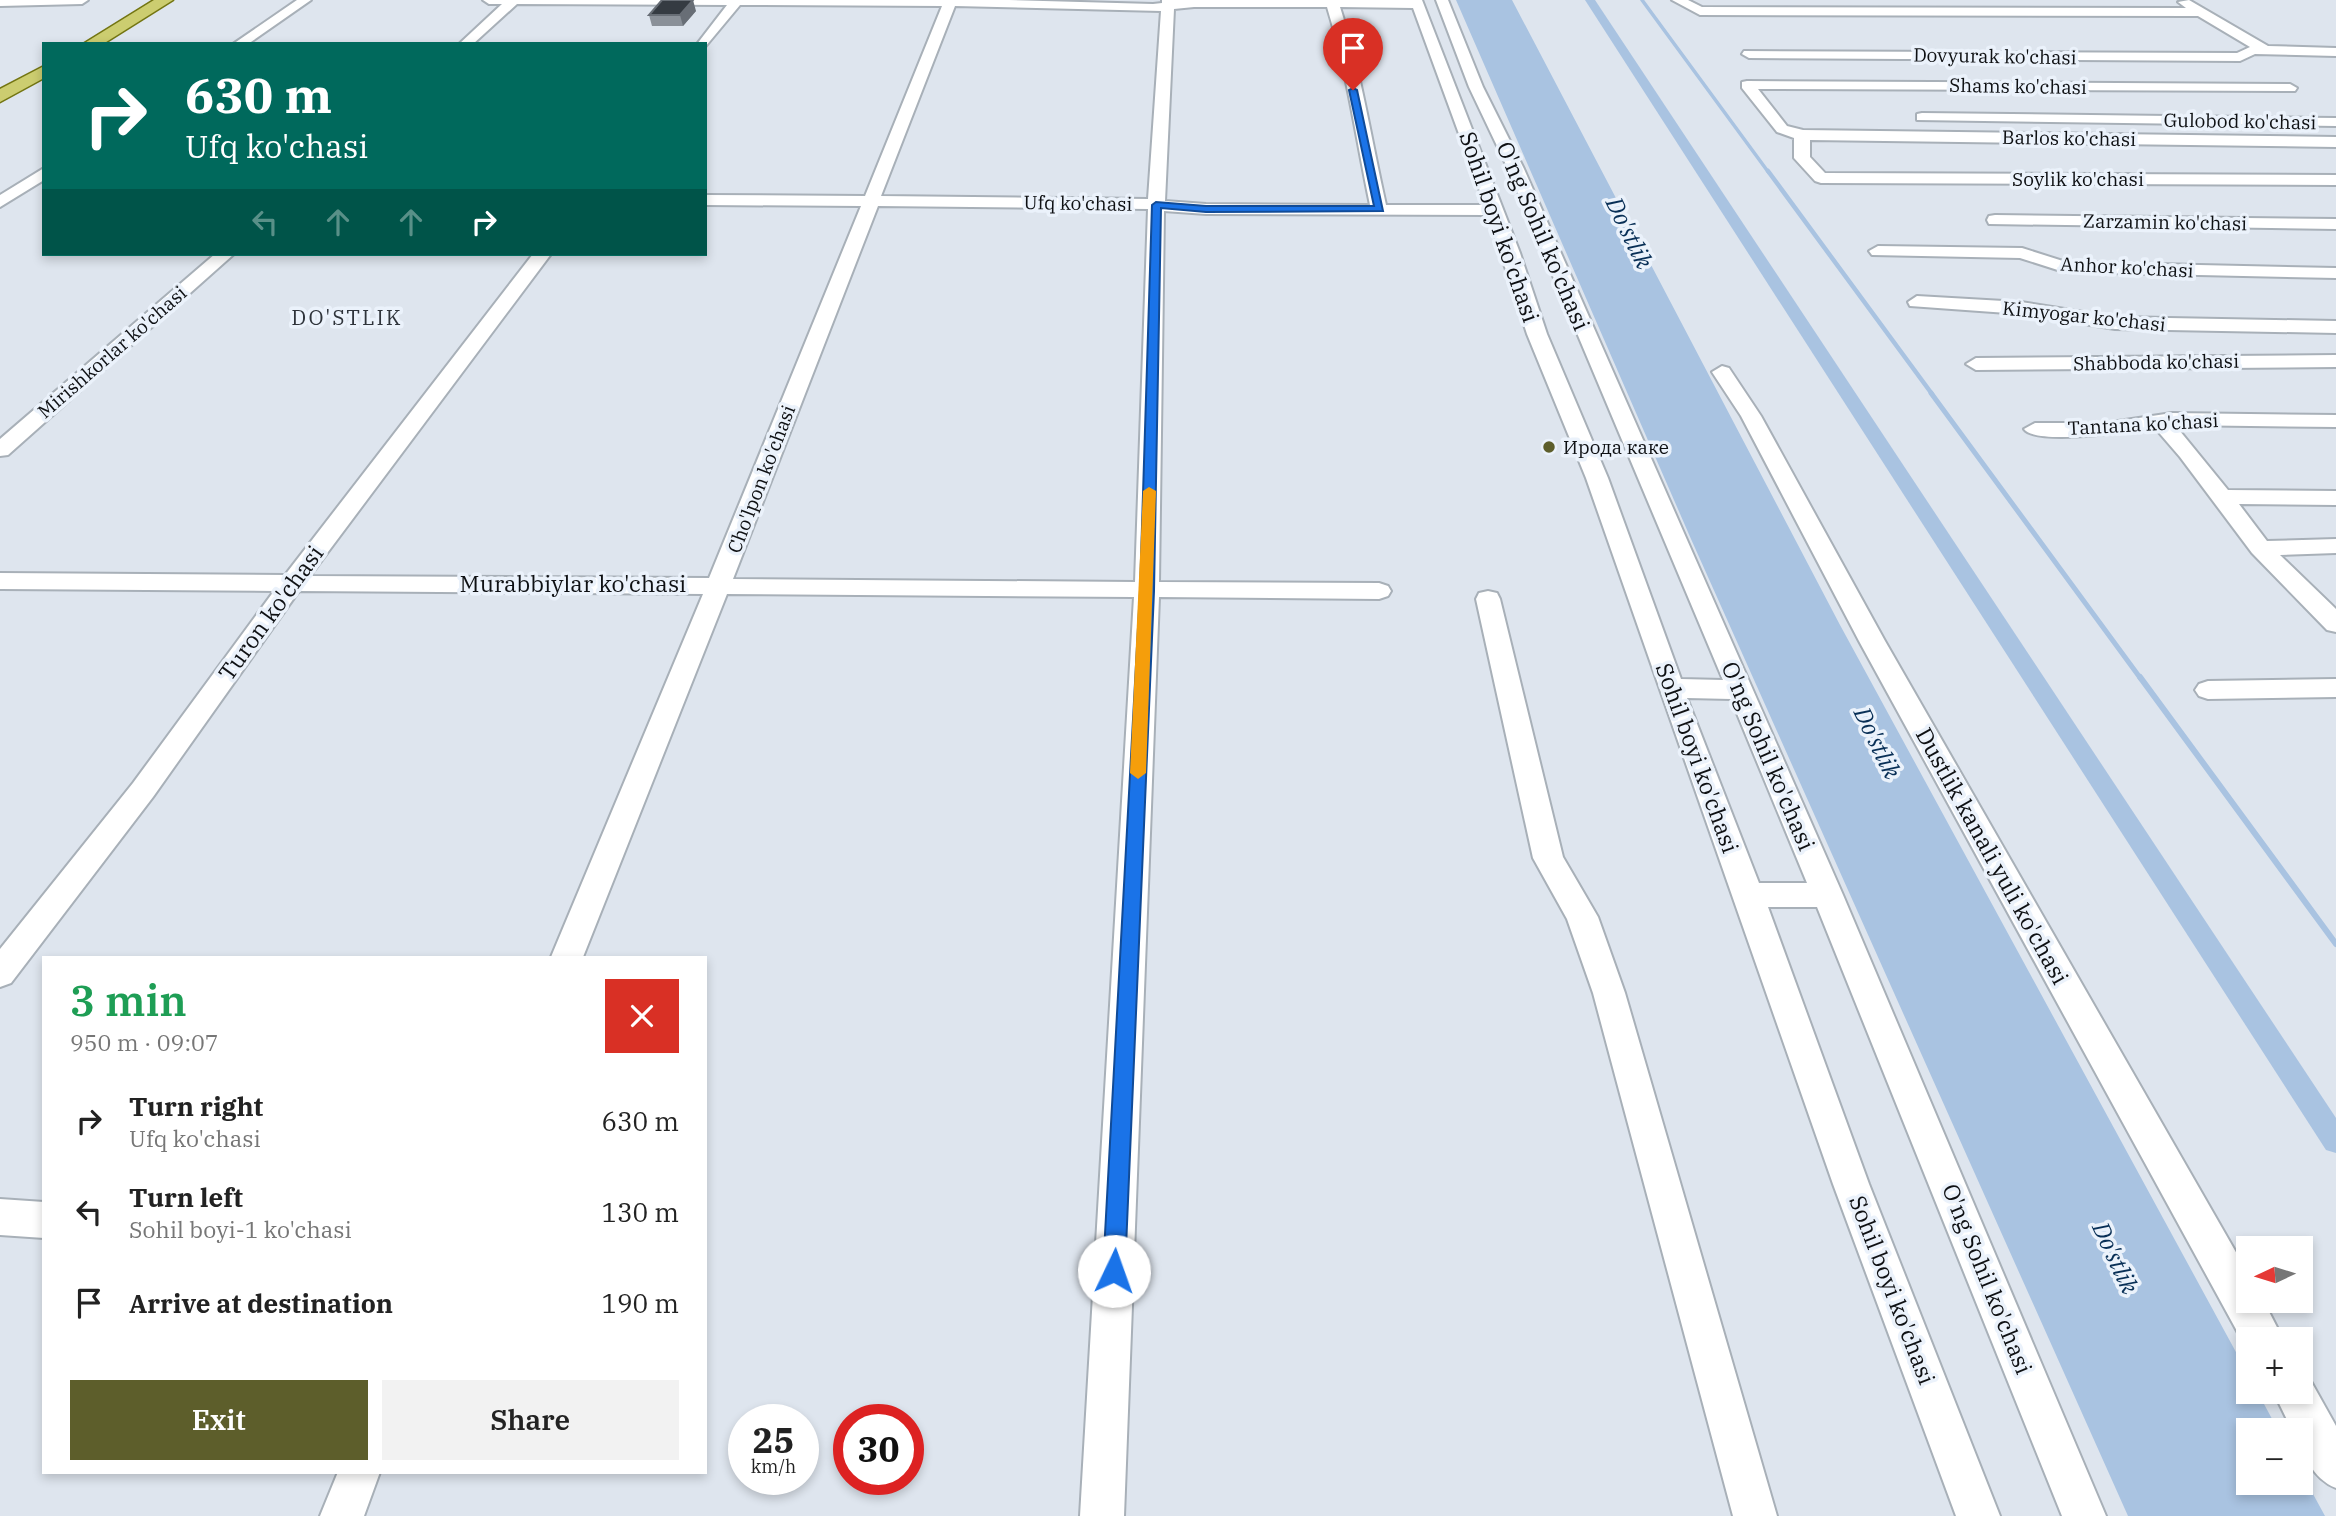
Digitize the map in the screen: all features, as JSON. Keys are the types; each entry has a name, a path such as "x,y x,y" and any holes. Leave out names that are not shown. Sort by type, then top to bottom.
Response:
{"main road":[{"path":"94,42 165,0"},
{"path":"0,97 42,72"}],"street":[{"path":"242,42 305,0"},
{"path":"489,0 1168,3 1425,1"},
{"path":"467,42 514,0"},
{"path":"705,42 737,0"},
{"path":"1678,0 1700,11 2199,12"},
{"path":"1841,0 1853,11"},
{"path":"2003,0 2018,11"},
{"path":"2180,0 2266,51"},
{"path":"0,2 76,1"},
{"name":"Cho'lpon ko'chasi","path":"567,956 951,1"},
{"name":"Sohil boyi ko'chasi","path":"1425,1 1537,334 1597,478 1670,688 1748,895 1851,1184 1978,1516"},
{"name":"O'ng Sohil ko'chasi","path":"1425,1 1476,87 1516,169 1541,235 1828,895 2084,1516"},
{"path":"1331,2 1350,58 1353,90 1379,209"},
{"path":"1102,1516 1147,591 1156,205 1168,3"},
{"name":"Dovyurak ko'chasi","path":"1768,85 1749,54 2240,57 2253,50 2336,52"},
{"path":"2240,57 2336,120"},
{"name":"Shams ko'chasi","path":"1802,135 1782,129 1747,85 2301,96"},
{"name":"Gulobod ko'chasi","path":"1905,117 2336,120"},
{"name":"Barlos ko'chasi","path":"1802,135 2336,142"},
{"name":"Soylik ko'chasi","path":"1802,135 1802,158 1821,178 2336,180"},
{"path":"2,200 42,174"},
{"path":"2,200 31,198"},
{"name":"Ufq ko'chasi","path":"707,200 1156,205 1206,209 1379,209 1499,223 1541,235"},
{"name":"Zarzamin ko'chasi","path":"1995,220 2336,224"},
{"name":"Anhor ko'chasi","path":"1878,251 2022,253 2064,267 2336,273"},
{"name":"Mirishkorlar ko'chasi","path":"0,450 223,256"},
{"name":"Turon ko'chasi","path":"0,973 143,790 291,584 540,256"},
{"name":"Kimyogar ko'chasi","path":"1917,302 2021,308 2115,323 2336,327"},
{"name":"Shabboda ko'chasi","path":"1976,363 2336,361"},
{"name":"Dustlik kanali yuli ko'chasi","path":"1722,372 1751,416 1956,793 2256,1327"},
{"path":"2159,420 2260,548 2336,624"},
{"name":"Tantana ko'chasi","path":"2035,429 2105,429 2159,420 2336,421"},
{"path":"2221,497 2336,498"},
{"path":"2260,548 2336,546"},
{"name":"Murabbiylar ko'chasi","path":"0,581 719,584 1147,591 1379,591"},
{"path":"1488,599 1548,858 1582,917 1609,993 1755,1516"},
{"path":"1670,688 1740,690"},
{"path":"2208,690 2336,688"},
{"path":"1748,895 1828,895"},
{"path":"0,1217 42,1220"},
{"path":"2300,1404 2336,1467"},
{"path":"342,1516 358,1474"}],"water":[{"name":"Do'stlik","path":"1456,0 1512,0 1840,625 2236,1352 2236,1404 2264,1404 2272,1418 2236,1418 2236,1495 2313,1494 2325,1516 2128,1516 1691,539"}],"building":[{"path":"662,0 693,0 680,15 649,15"}],"waterway":[{"path":"1590,0 2336,1141"},
{"path":"1642,0 1769,173"},
{"path":"1768,171 1932,394"},
{"path":"1931,393 2141,679"},
{"path":"2140,677 2336,944"}],"slow traffic":[{"path":"1138,773 1149,491"}],"place":[{"name":"Ирода каке","path":"1549,447"}],"district":[{"name":"DO'STLIK","path":"347,318"}],"route":[{"path":"1114,1271 1147,591 1156,205 1206,209 1379,209 1353,90"}]}
